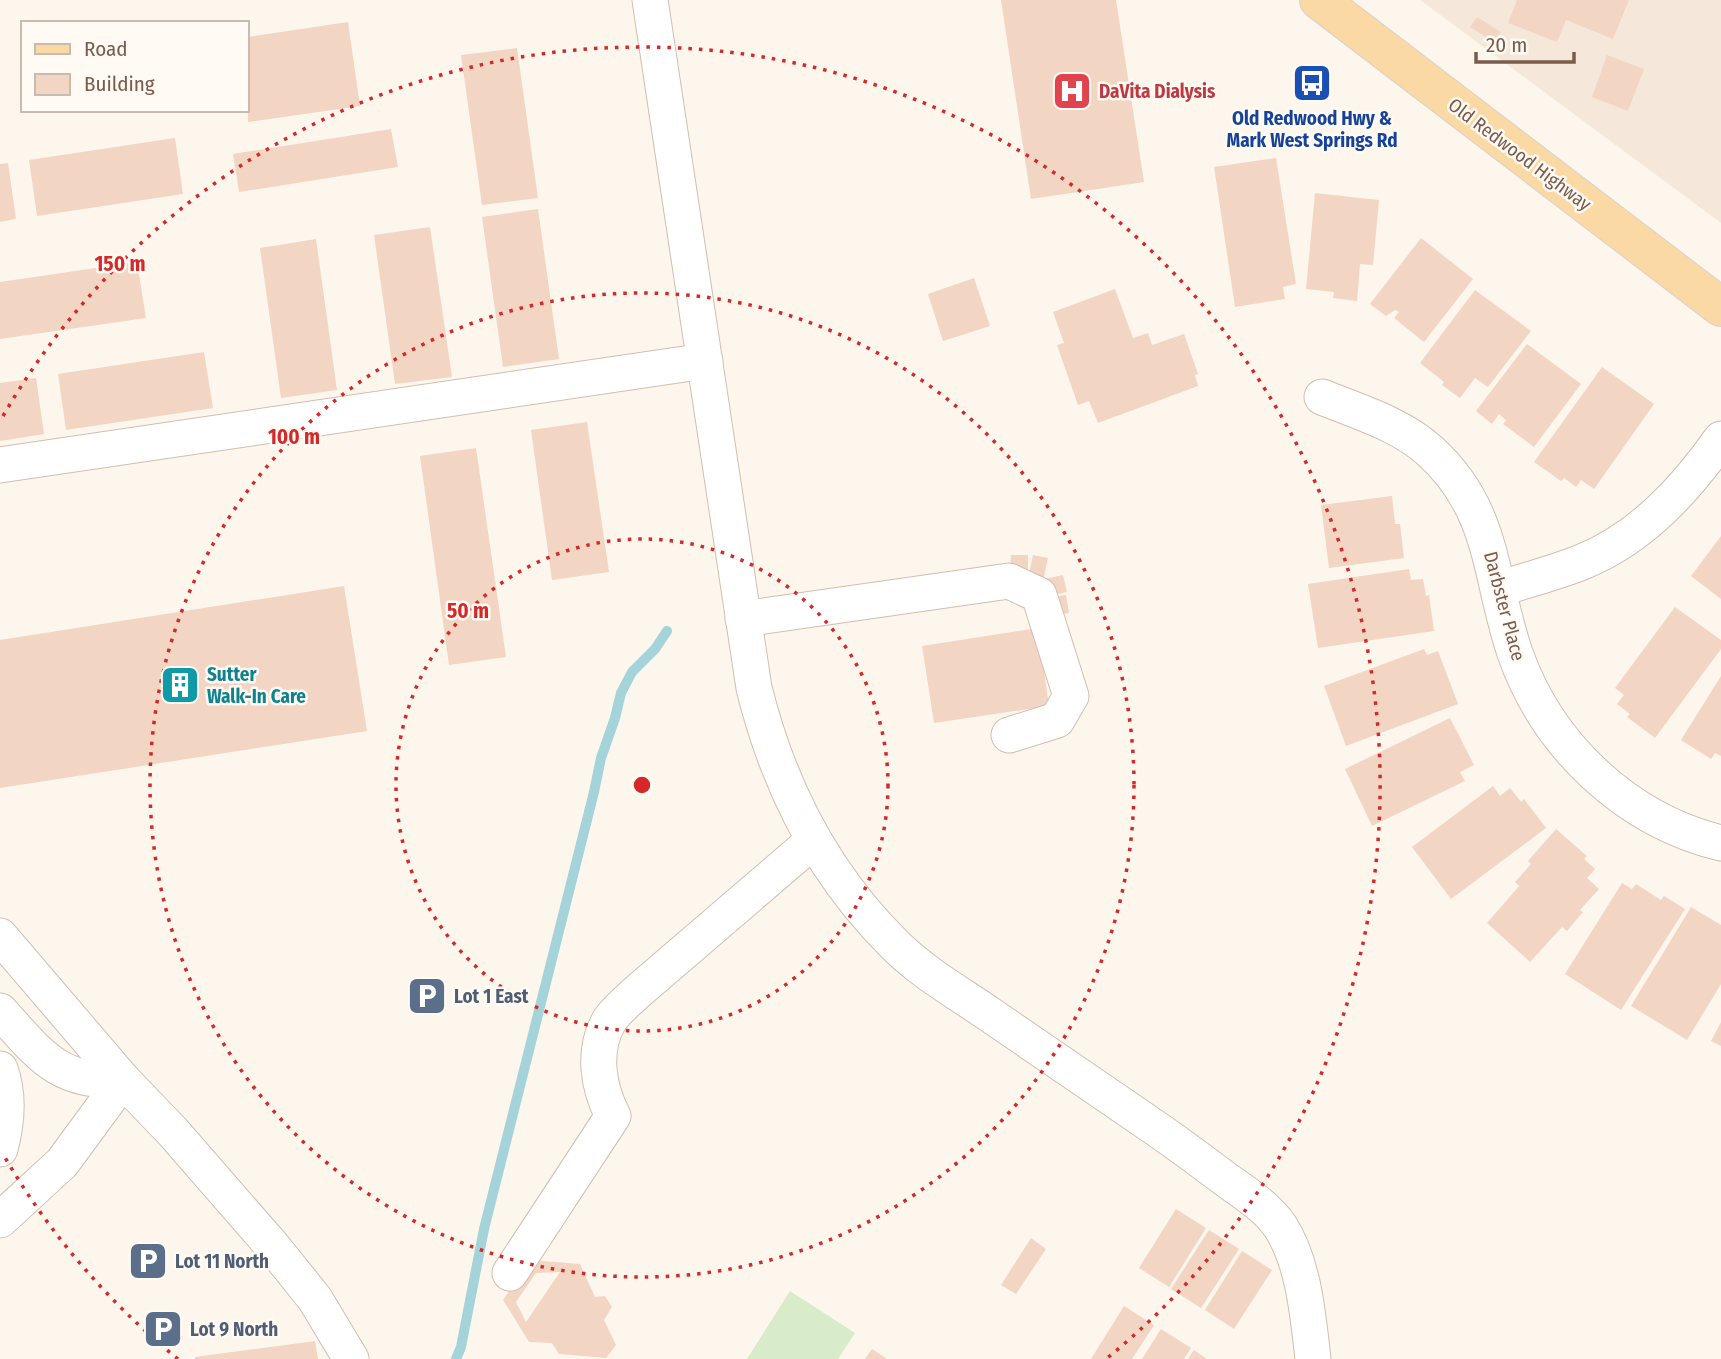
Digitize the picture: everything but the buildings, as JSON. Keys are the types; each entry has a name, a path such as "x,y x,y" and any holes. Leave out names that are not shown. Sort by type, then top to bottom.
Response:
{"main road":[{"name":"Old Redwood Highway","path":"1319,0 1721,307"}],"street":[{"path":"650,0 754,688 766,734 784,782 813,841 862,909 896,946 918,965 1165,1134 1268,1211 1288,1240 1293,1255 1303,1291 1313,1359"},
{"path":"0,465 705,361"},
{"name":"Darbster Place","path":"1322,397 1407,433 1431,452 1467,497 1488,542 1515,652 1528,682 1561,737 1584,765 1609,788 1637,808 1704,839 1721,843"},
{"path":"1499,589 1582,562 1619,542 1673,499 1696,475 1721,439"},
{"path":"743,619 1009,580 1039,594 1071,696 1057,720 1009,735"},
{"path":"510,1273 613,1116 601,1089 599,1073 601,1044 610,1020 636,993 813,841"},
{"path":"0,936 123,1080 173,1132 274,1248 315,1299 351,1359"},
{"path":"0,1011 32,1047 59,1068 78,1078 98,1081 123,1080"},
{"path":"0,1069 6,1111 0,1149"},
{"path":"0,1220 62,1163 123,1080"}],"shaded area":[{"path":"1420,0 1721,0 1721,223"}],"green space":[{"path":"790,1291 855,1333 838,1359 747,1359"}],"waterway":[{"path":"456,1359 461,1347 484,1229 601,758 621,693 632,672 655,649 667,631"}],"place":[{"name":"Old Redwood Hwy & Mark West Springs Rd","path":"1312,83"},
{"name":"DaVita Dialysis","path":"1072,91"},
{"name":"Sutter Walk-In Care","path":"180,685"},
{"name":"Lot 1 East","path":"427,996"},
{"name":"Lot 11 North","path":"148,1261"},
{"name":"Lot 9 North","path":"163,1329"}]}
